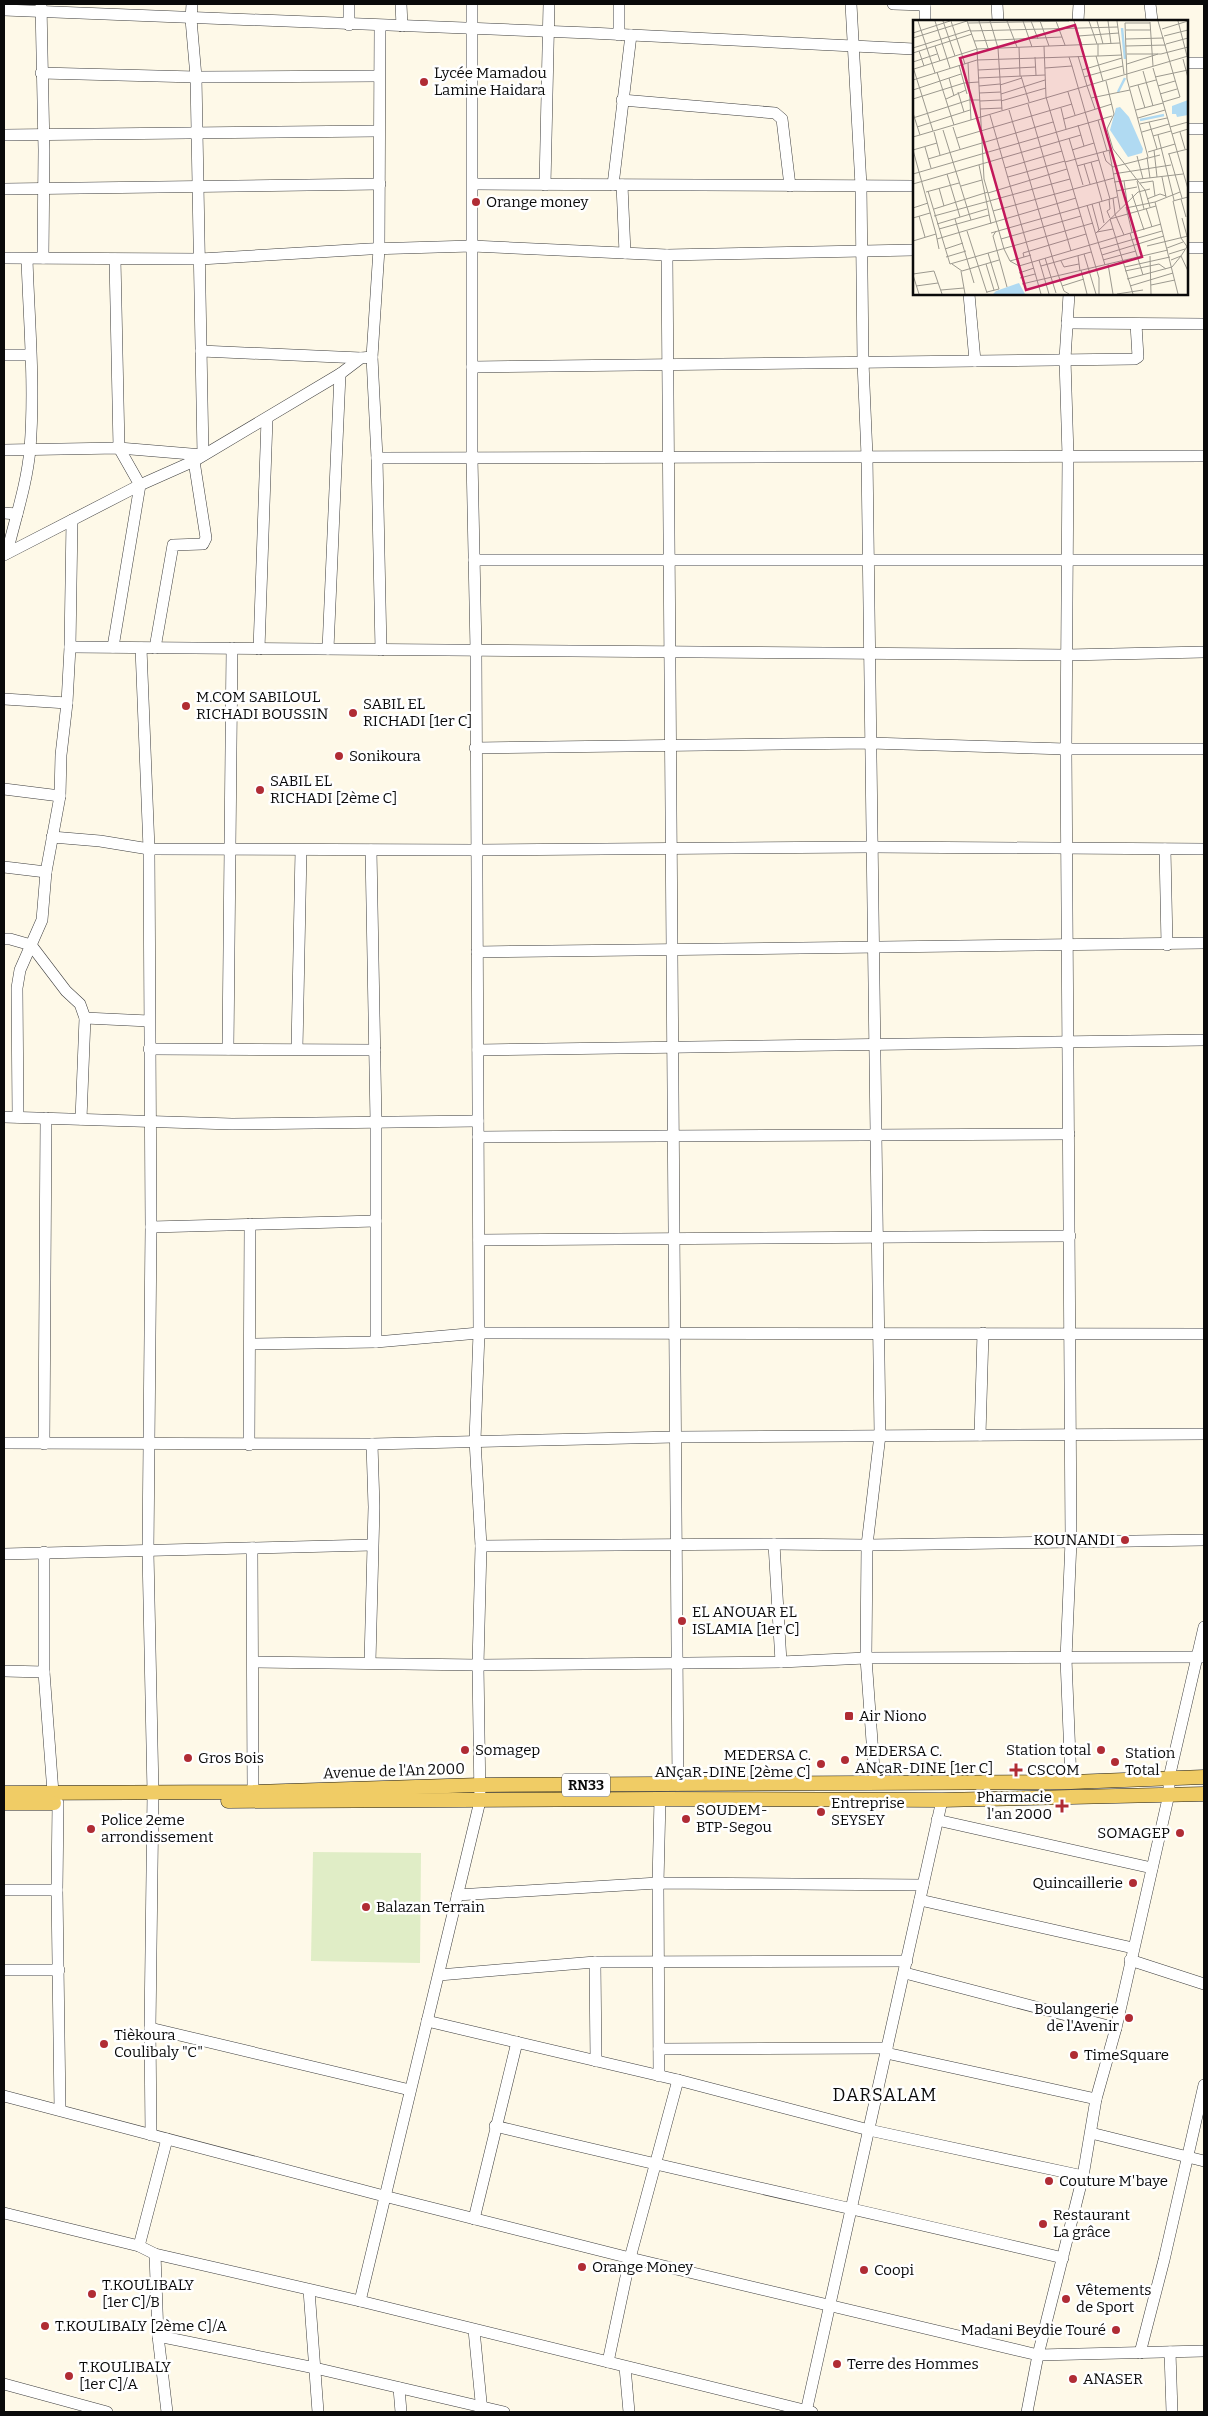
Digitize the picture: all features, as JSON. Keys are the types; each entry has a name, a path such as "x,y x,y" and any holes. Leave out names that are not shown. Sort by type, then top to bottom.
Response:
{"main road":[{"name":"Avenue de l'An 2000","path":"153,1797 480,1785 1070,1782 1204,1778"},
{"name":"Avenue de l'An 2000","path":"4,1793 56,1798"},
{"name":"Avenue de l'An 2000","path":"4,1803 56,1798 153,1797 480,1801 660,1799 942,1800 1204,1794"}],"street":[{"path":"155,648 173,546 203,544 206,538 198,458 201,351 200,259 196,77 191,19 192,4"},
{"path":"348,25 349,4"},
{"path":"401,4 402,26"},
{"path":"360,2301 480,1801 478,1664 481,1546 475,1440 479,1333 479,1240 476,650 472,458 472,4"},
{"path":"545,184 549,4"},
{"path":"618,4 619,35"},
{"path":"850,4 861,186 863,362 867,456 868,654 880,1435 867,1545 866,1658 875,1783"},
{"path":"893,4 925,4 925,20"},
{"path":"998,4 998,20"},
{"path":"1078,20 1079,4"},
{"path":"1150,4 1152,20"},
{"path":"41,7 44,189 43,258"},
{"path":"4,10 41,7 191,19 631,35 913,49"},
{"path":"380,26 378,76 379,249 366,357 377,458 380,650"},
{"path":"625,253 617,185 622,100 631,35"},
{"path":"1188,63 1204,63"},
{"path":"41,73 196,77 378,76"},
{"path":"622,100 775,113 782,118 790,186"},
{"path":"1188,129 1204,129"},
{"path":"4,134 197,134 379,131"},
{"path":"4,190 380,184"},
{"path":"473,184 913,186"},
{"path":"1188,187 1204,187"},
{"path":"4,258 200,259 472,246 667,255 913,250"},
{"path":"1188,248 1204,248"},
{"path":"667,255 667,365 670,457 678,1785"},
{"path":"5,554 17,514 30,449 30,355 26,259"},
{"path":"113,648 140,485 119,448 115,259"},
{"path":"968,295 976,361"},
{"path":"1069,295 1065,359 1068,456 1066,750 1069,946 1071,1541 1066,1659 1070,1782"},
{"path":"1067,323 1204,324"},
{"path":"472,367 1134,359 1138,357 1136,324"},
{"path":"201,351 366,357"},
{"path":"4,355 30,355"},
{"path":"5,554 140,485 198,458 267,419 366,357"},
{"path":"328,649 340,374"},
{"path":"259,649 267,419"},
{"path":"4,450 119,448 198,458"},
{"path":"377,458 1204,456"},
{"path":"4,513 17,514"},
{"path":"18,1117 16,988 20,970 36,938 42,920 46,872 60,796 61,754 67,703 70,647 72,520"},
{"path":"474,560 1204,560"},
{"path":"70,647 1067,655 1204,652"},
{"path":"140,648 148,849 151,1227 148,1445 148,1552 153,1797 150,2028 151,2135"},
{"path":"228,1049 228,850 232,648"},
{"path":"4,699 67,703"},
{"path":"475,748 870,743 1066,750 1204,749"},
{"path":"4,789 60,796"},
{"path":"52,837 100,841 148,849 228,850 871,847 1204,849"},
{"path":"1166,849 1166,945"},
{"path":"298,1049 301,850"},
{"path":"372,850 376,1122 376,1342"},
{"path":"4,867 46,872"},
{"path":"4,939 10,938 31,945 66,991 80,1004 85,1018 81,1119"},
{"path":"477,952 1166,945 1204,943"},
{"path":"85,1018 149,1021"},
{"path":"478,1050 1204,1040"},
{"path":"149,1048 375,1050"},
{"path":"4,1117 232,1124 478,1120"},
{"path":"44,1444 46,1118"},
{"path":"478,1137 1070,1134"},
{"path":"151,1227 376,1221"},
{"path":"249,1445 251,1344 250,1224"},
{"path":"479,1240 1070,1236"},
{"path":"251,1344 376,1342 479,1333 1204,1334"},
{"path":"980,1435 983,1334"},
{"path":"4,1443 249,1445 675,1437 1204,1434"},
{"path":"370,1662 374,1507 372,1444"},
{"path":"481,1546 867,1545 1204,1540"},
{"path":"774,1544 781,1662"},
{"path":"4,1554 148,1552 372,1545"},
{"path":"252,1548 253,1792"},
{"path":"44,1552 44,1672 56,1798 60,2110"},
{"path":"1027,2412 1038,2355 1083,2176 1096,2099 1116,2028 1169,1794 1169,1778 1200,1658 1204,1627"},
{"path":"253,1662 478,1664 781,1662 866,1658 1200,1658"},
{"path":"4,1671 44,1672"},
{"path":"659,2076 658,1883 660,1799"},
{"path":"4,2213 139,2246 155,2254 360,2301 808,2412 829,2307 886,2050 908,1961 942,1800"},
{"path":"937,1820 1152,1868"},
{"path":"457,1895 658,1883 923,1885"},
{"path":"4,1890 57,1890"},
{"path":"920,1900 1133,1948"},
{"path":"1130,1960 1204,1984"},
{"path":"439,1975 594,1962 908,1961"},
{"path":"594,1962 596,2061"},
{"path":"4,1970 59,1970"},
{"path":"905,1974 1116,2028"},
{"path":"427,2021 678,2080 869,2130 1083,2176"},
{"path":"150,2028 410,2090"},
{"path":"474,2219 495,2126 517,2042"},
{"path":"659,2049 886,2050 1096,2099"},
{"path":"608,2362 630,2258 678,2080"},
{"path":"1140,2353 1164,2260 1204,2085"},
{"path":"4,2096 474,2219 829,2307 1038,2355 1204,2351"},
{"path":"495,2126 656,2165 851,2207 1063,2258"},
{"path":"1091,2133 1204,2161"},
{"path":"139,2246 167,2139"},
{"path":"155,2254 158,2336 167,2412"},
{"path":"309,2290 318,2412"},
{"path":"474,2330 481,2409"},
{"path":"158,2336 315,2368 481,2409 504,2412"},
{"path":"1170,2352 1172,2412"},
{"path":"625,2367 629,2412"},
{"path":"4,2384 107,2412"},
{"path":"399,2388 401,2412"}],"green space":[{"name":"Balazan Terrain","path":"313,1852 421,1853 420,1963 311,1961"}],"place":[{"name":"Lycée Mamadou Lamine Haidara","path":"424,82"},
{"name":"Orange money","path":"476,202"},
{"name":"M.COM SABILOUL RICHADI BOUSSIN","path":"186,706"},
{"name":"SABIL EL RICHADI [1er C]","path":"353,713"},
{"name":"Sonikoura","path":"339,756"},
{"name":"SABIL EL RICHADI [2ème C]","path":"260,790"},
{"name":"KOUNANDI","path":"1125,1540"},
{"name":"EL ANOUAR EL ISLAMIA [1er C]","path":"682,1621"},
{"name":"Air Niono","path":"849,1716"},
{"name":"Somagep","path":"465,1750"},
{"name":"Station total","path":"1101,1750"},
{"name":"Gros Bois","path":"188,1758"},
{"name":"MEDERSA C. ANçaR-DINE [1er C]","path":"845,1760"},
{"name":"Station Total","path":"1115,1762"},
{"name":"MEDERSA C. ANçaR-DINE [2ème C]","path":"821,1764"},
{"name":"CSCOM","path":"1016,1770"},
{"name":"Pharmacie l'an 2000","path":"1062,1806"},
{"name":"Entreprise SEYSEY","path":"821,1812"},
{"name":"SOUDEM- BTP-Segou","path":"686,1819"},
{"name":"Police 2eme arrondissement","path":"91,1829"},
{"name":"SOMAGEP","path":"1180,1833"},
{"name":"Quincaillerie","path":"1133,1883"},
{"name":"Balazan Terrain","path":"366,1907"},
{"name":"Boulangerie de l'Avenir","path":"1129,2018"},
{"name":"Tièkoura Coulibaly \"C\"","path":"104,2044"},
{"name":"TimeSquare","path":"1074,2055"},
{"name":"Couture M'baye","path":"1049,2181"},
{"name":"Restaurant La grâce","path":"1043,2224"},
{"name":"Orange Money","path":"582,2267"},
{"name":"Coopi","path":"864,2270"},
{"name":"T.KOULIBALY [1er C]/B","path":"92,2294"},
{"name":"Vêtements de Sport","path":"1066,2299"},
{"name":"T.KOULIBALY [2ème C]/A","path":"45,2326"},
{"name":"Madani Beydie Touré","path":"1116,2330"},
{"name":"Terre des Hommes","path":"837,2364"},
{"name":"T.KOULIBALY [1er C]/A","path":"69,2376"},
{"name":"ANASER","path":"1073,2379"}],"district":[{"name":"DARSALAM","path":"885,2095"}]}
